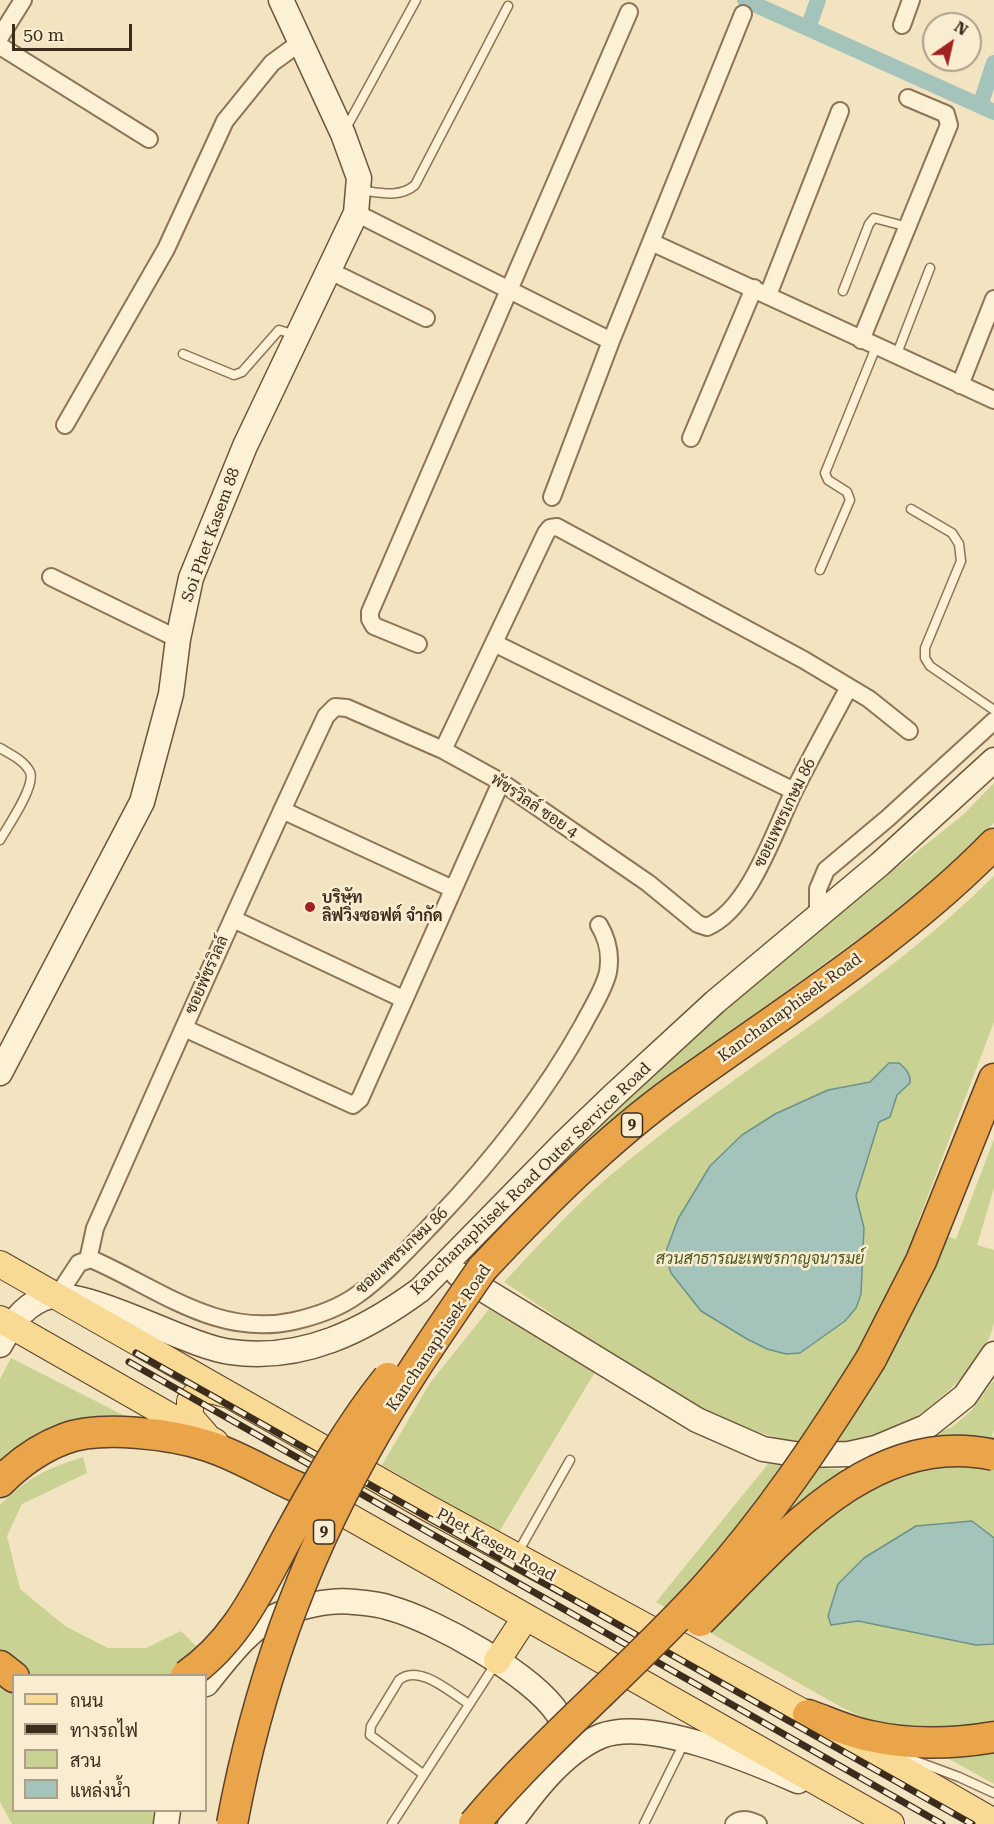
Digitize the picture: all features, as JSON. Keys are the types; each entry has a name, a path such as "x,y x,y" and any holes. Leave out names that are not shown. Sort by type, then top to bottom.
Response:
{"highway":[{"name":"Kanchanaphisek Road","path":"232,1824 242,1770 265,1685 285,1623 312,1557 364,1453 482,1269 594,1155 677,1089 801,1003 968,870 994,844"},
{"path":"474,1824 574,1719 655,1641 751,1534 824,1433 871,1359 926,1250 994,1079"},
{"path":"189,1674 209,1659 237,1627 306,1504 378,1391 434,1320 482,1269"},
{"path":"0,1482 38,1452 66,1438 109,1432 160,1434 209,1446 299,1488"},
{"path":"574,1719 696,1625 798,1525 824,1502 850,1484 910,1457 941,1450 976,1450 994,1455"},
{"path":"0,1666 12,1675"},
{"path":"808,1715 868,1736 913,1742 965,1742 994,1737"}],"main road":[{"path":"280,0 302,41 343,134 358,178 357,202"},
{"name":"Soi Phet Kasem 88","path":"0,1073 142,802 171,694 178,639 191,578 244,446 328,270 357,202"},
{"name":"Kanchanaphisek Road Outer Service Road","path":"58,1295 100,1304 209,1348 232,1353 271,1354 323,1344 349,1334 393,1310 420,1290 564,1143 715,1002 909,838 994,760"},
{"name":"Phet Kasem Road","path":"0,1264 516,1556 808,1715 994,1822"},
{"path":"445,1266 697,1420 763,1449 801,1455 849,1454 876,1448 926,1427 957,1402 982,1373 994,1354"},
{"path":"58,1295 43,1298 26,1308 4,1330 299,1488 891,1824"},
{"path":"209,1439 190,1417 190,1401 196,1393 208,1389 232,1396"},
{"path":"207,1683 250,1635 276,1616 314,1605 352,1602 401,1612 433,1625 497,1662 540,1692 558,1714 568,1738 571,1753"},
{"path":"497,1662 525,1618"},
{"path":"510,1824 571,1753 602,1736 629,1731 660,1733 685,1740 785,1775 858,1806"}],"street":[{"path":"0,37 23,0"},
{"path":"902,25 911,0"},
{"path":"418,644 374,626 370,619 370,612 507,290 630,12"},
{"path":"552,497 611,341 742,14"},
{"path":"65,425 166,249 225,121 272,63 302,41"},
{"path":"0,46 149,139"},
{"path":"868,344 908,227 949,125 946,114 908,98"},
{"path":"691,438 761,291 840,111"},
{"path":"357,202 507,290 611,341"},
{"path":"651,242 761,291 868,344 994,400"},
{"path":"328,270 426,318"},
{"path":"960,385 994,299"},
{"path":"443,750 546,533 550,528 557,527 804,660 868,699 909,731"},
{"path":"51,577 178,639"},
{"path":"494,643 794,791"},
{"name":"ซอยเพชรเกษม 86","path":"707,927 726,915 751,882 794,791 849,687"},
{"name":"ซอยพัชรวิลล์","path":"88,1260 95,1228 232,919 326,716 335,707 347,708"},
{"name":"พัชรวิลล์ ซอย 4","path":"347,708 443,750 501,782 648,883 698,924 707,927"},
{"path":"818,915 818,889 826,870 888,818 994,721"},
{"path":"184,1028 353,1105 360,1099 501,782"},
{"path":"282,810 453,889"},
{"path":"888,818 909,838"},
{"path":"232,919 403,999"},
{"name":"ซอยเพชรเกษม 86","path":"88,1260 101,1263 190,1309 226,1321 262,1326 294,1321 325,1312 356,1296 411,1247 488,1165 552,1078 594,1005 608,972 609,941 599,925"},
{"path":"58,1295 79,1263 88,1260"},
{"path":"734,1824 738,1820 754,1822"}],"lane":[{"path":"343,134 416,0"},
{"path":"357,202 408,192 415,186 508,6"},
{"path":"843,291 869,224 874,218 908,227"},
{"path":"896,356 930,268"},
{"path":"183,354 234,375 242,372 279,330 297,335"},
{"path":"820,570 850,500 848,492 828,480 825,473 868,344"},
{"path":"911,509 952,533 959,544 961,561 925,648 925,658 930,666 994,710"},
{"path":"0,748 23,762 31,773 31,784 0,840"},
{"path":"516,1556 570,1460"},
{"path":"392,1824 497,1662"},
{"path":"423,1774 370,1735 370,1726 399,1680 405,1675 419,1674 469,1704"},
{"path":"644,1824 685,1740"},
{"path":"859,1744 911,1758 994,1793"}],"green space":[{"path":"994,783 994,823 934,884 683,1066 580,1151 572,1142 801,944 963,815"},
{"name":"สวนสาธารณะเพชรกาญจนารมย์","path":"994,876 994,1022 916,1227 956,1239 994,1139 994,1188 977,1245 994,1250 994,1323 978,1358 952,1388 932,1405 900,1426 849,1445 838,1447 815,1445 775,1437 735,1423 653,1381 504,1282 547,1236 608,1177 670,1128 860,989 951,916"},
{"path":"489,1309 595,1372 499,1532 382,1465 430,1383"},
{"path":"11,1358 123,1415 124,1422 0,1474 0,1379"},
{"path":"994,1380 992,1436 994,1437 994,1720 973,1725 915,1730 880,1725 841,1707 656,1602 768,1464 845,1470 952,1427 971,1411"},
{"path":"83,1457 87,1473 22,1504 7,1536 20,1589 65,1626 108,1648 146,1648 181,1631 214,1664 206,1674 12,1674 12,1812 161,1812 159,1824 12,1824 0,1802 0,1505 20,1487 58,1466"},
{"path":"994,1743 994,1784 935,1751"}],"water":[{"path":"889,1063 899,1063 904,1067 909,1074 910,1083 897,1095 890,1117 879,1122 856,1196 864,1228 861,1294 856,1308 845,1321 800,1353 786,1354 767,1349 747,1339 701,1311 671,1273 665,1254 678,1219 710,1166 742,1135 775,1114 828,1090 870,1082"},
{"path":"972,1521 994,1538 994,1644 976,1645 858,1621 831,1625 828,1616 838,1584 864,1558 916,1526"}],"waterway":[{"path":"745,0 994,112"},
{"path":"808,28 818,0"},
{"path":"980,106 994,63"}],"railway":[{"path":"136,1353 972,1824"},
{"path":"129,1362 942,1824"}],"place":[{"name":"บริษัท ลิฟวิ่งซอฟต์ จำกัด","path":"310,907"}]}
